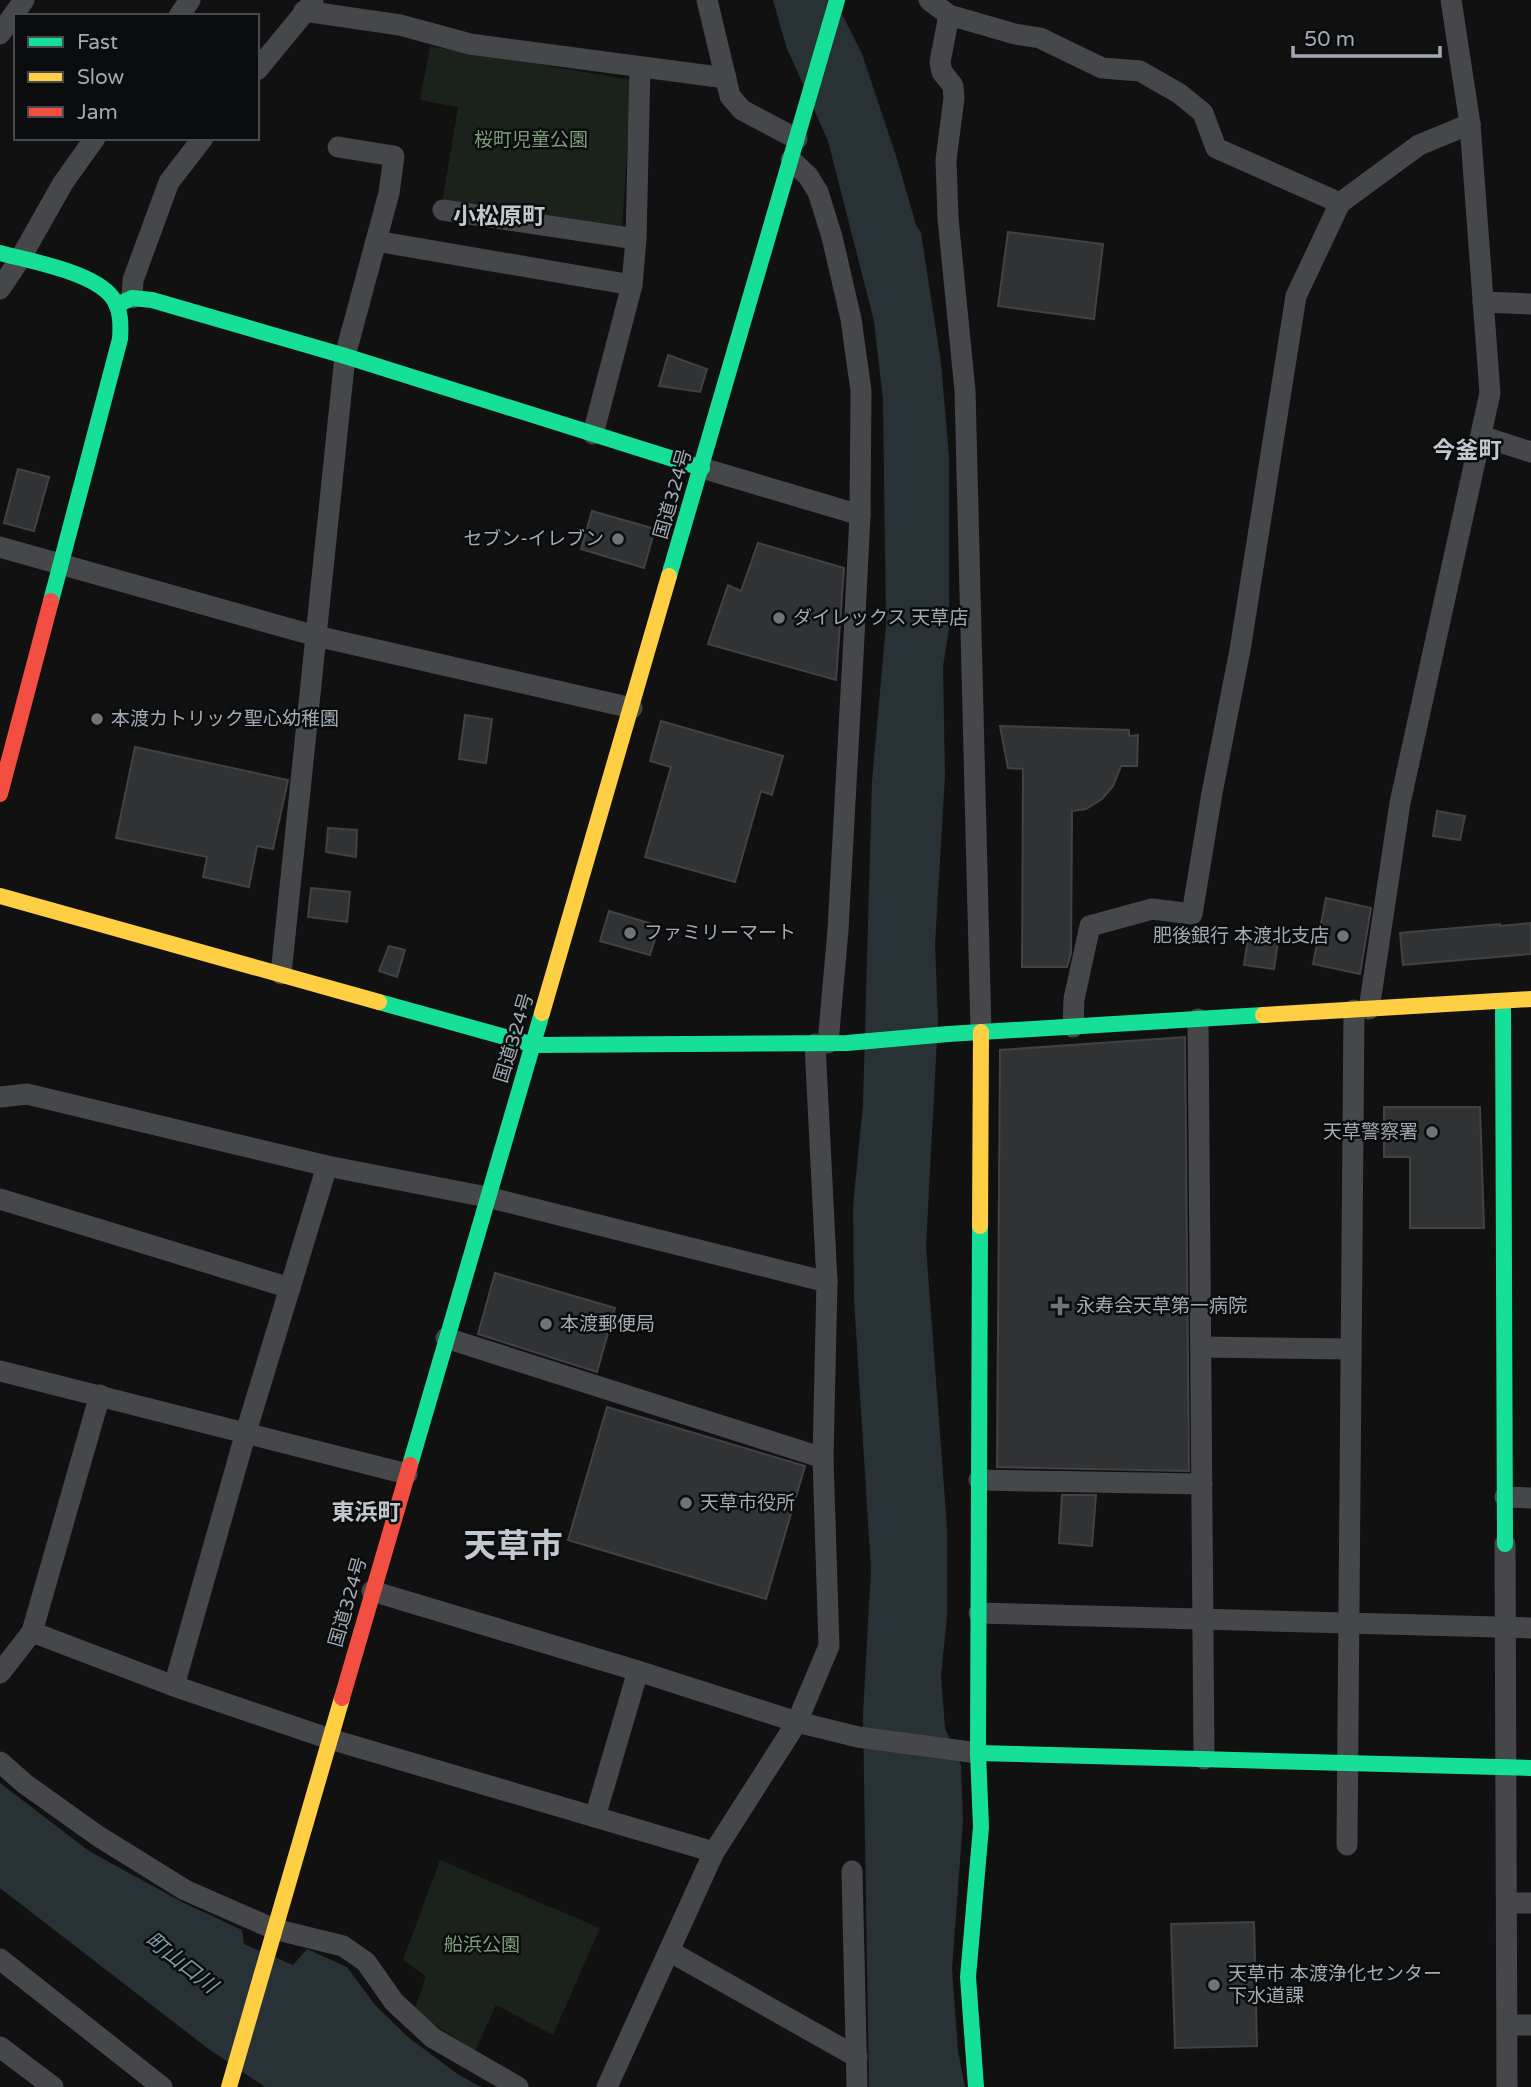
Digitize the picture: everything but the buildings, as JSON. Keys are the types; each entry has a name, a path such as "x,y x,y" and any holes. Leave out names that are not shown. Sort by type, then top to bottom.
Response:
{"main road":[{"name":"国道324号","path":"231,2079 837,0"},
{"path":"10,256 87,280 124,302 152,300 345,356 702,468"},
{"path":"0,794 120,339 124,302"},
{"path":"0,896 534,1045 830,1043 1531,999"},
{"path":"1503,1001 1505,1544"},
{"path":"976,2087 968,1977 981,1828 970,1752 979,1613 981,1032"},
{"path":"970,1752 1531,1768"}],"street":[{"path":"707,0 730,96 742,110 798,133"},
{"path":"929,0 949,15 1015,34 1040,38 1102,68 1140,71 1180,94 1203,113 1216,148 1339,203"},
{"path":"1347,1845 1351,1349 1362,1009 1400,803 1490,393 1471,124 1451,0"},
{"path":"259,68 309,6 400,25 470,44 726,78"},
{"path":"0,34 14,14"},
{"path":"949,15 940,62 942,72 953,86 954,98 946,160 947,195 965,391 981,1032"},
{"path":"593,434 632,285 636,239 640,66"},
{"path":"1073,1027 1074,999 1090,926 1152,909 1192,914 1240,650 1296,296 1339,203 1419,145 1471,124"},
{"path":"0,289 10,256 93,140"},
{"path":"124,302 169,182 201,140"},
{"path":"281,974 345,356 389,193 394,156 338,147"},
{"path":"607,2087 714,1852 797,1722 829,1646 823,1458 830,1043 860,514 861,391 851,319 832,237 818,192 808,176 791,160"},
{"path":"443,210 636,239"},
{"path":"376,240 632,285"},
{"path":"1483,302 1531,304"},
{"path":"1481,436 1531,452"},
{"path":"702,468 860,514"},
{"path":"0,547 316,636 632,708"},
{"path":"1198,1019 1204,1759"},
{"path":"0,1097 27,1094 327,1166 487,1197 827,1282"},
{"path":"174,1686 246,1432 327,1166"},
{"path":"0,1199 290,1288"},
{"path":"446,1338 823,1458"},
{"path":"1201,1347 1351,1349"},
{"path":"0,1371 407,1474"},
{"path":"0,1673 32,1632 100,1395"},
{"path":"979,1480 1202,1484"},
{"path":"1505,1497 1531,1497"},
{"path":"1505,1544 1507,2087"},
{"path":"372,1591 797,1722 859,1737 970,1752"},
{"path":"979,1613 1531,1628"},
{"path":"32,1632 174,1686 330,1739 714,1852"},
{"path":"596,1817 638,1671"},
{"path":"0,1762 25,1784 98,1836 185,1890 272,1935 343,1946 366,1962 394,2002 433,2038 518,2087"},
{"path":"852,1871 857,2087"},
{"path":"1507,1903 1531,1903"},
{"path":"669,1951 857,2057"},
{"path":"0,1959 162,2087"},
{"path":"1507,2025 1531,2025"},
{"path":"0,2047 53,2087"}],"green space":[{"name":"桜町児童公園","path":"430,46 632,80 622,231 442,203 458,107 420,100"},
{"name":"船浜公園","path":"440,1860 600,1928 553,2035 496,2005 475,2051 414,2011 426,1976 403,1960"}],"water":[{"path":"773,0 835,0 862,54 916,225 921,233 941,363 949,457 949,628 943,667 945,776 935,944 938,1019 926,1247 947,1527 947,1618 941,1675 945,1728 961,1765 963,1820 952,1969 958,2051 965,2087 869,2087 863,1714 871,1569 854,1299 853,1206 863,1105 872,781 886,625 883,400 874,321 828,141 786,46"},
{"name":"町山口川","path":"0,1783 89,1851 182,1902 242,1930 244,1944 293,1965 307,1949 347,1967 375,2005 409,2038 459,2075 481,2087 265,2087 206,2047 0,1888"}],"traffic: fast":[{"path":"669,576 837,0"},
{"path":"0,253 60,269 91,281 112,297 120,317 120,339 51,601"},
{"path":"117,305 132,298 152,300 345,356 702,468"},
{"path":"1503,1001 1505,1544"},
{"path":"379,1002 534,1045 847,1043 948,1034 1263,1015"},
{"path":"410,1465 542,1013"},
{"path":"976,2087 968,1977 981,1827 978,1753 980,1226"},
{"path":"978,1753 1531,1768"}],"traffic: slow":[{"path":"542,1013 669,576"},
{"path":"0,896 379,1002"},
{"path":"1263,1015 1531,999"},
{"path":"980,1226 981,1032"},
{"path":"229,2087 342,1698"}],"traffic: jam":[{"path":"0,794 51,601"},
{"path":"342,1698 410,1465"}],"place":[{"name":"セブン-イレブン","path":"618,539"},
{"name":"ダイレックス 天草店","path":"779,618"},
{"name":"本渡カトリック聖心幼稚園","path":"97,719"},
{"name":"ファミリーマート","path":"630,933"},
{"name":"肥後銀行 本渡北支店","path":"1343,936"},
{"name":"天草警察署","path":"1432,1132"},
{"name":"永寿会天草第一病院","path":"1060,1306"},
{"name":"本渡郵便局","path":"546,1324"},
{"name":"天草市役所","path":"686,1503"},
{"name":"天草市 本渡浄化センター 下水道課","path":"1214,1985"}],"district":[{"name":"小松原町","path":"499,217"},
{"name":"今釜町","path":"1467,451"},
{"name":"東浜町","path":"366,1513"},
{"name":"天草市","path":"513,1546"}]}
